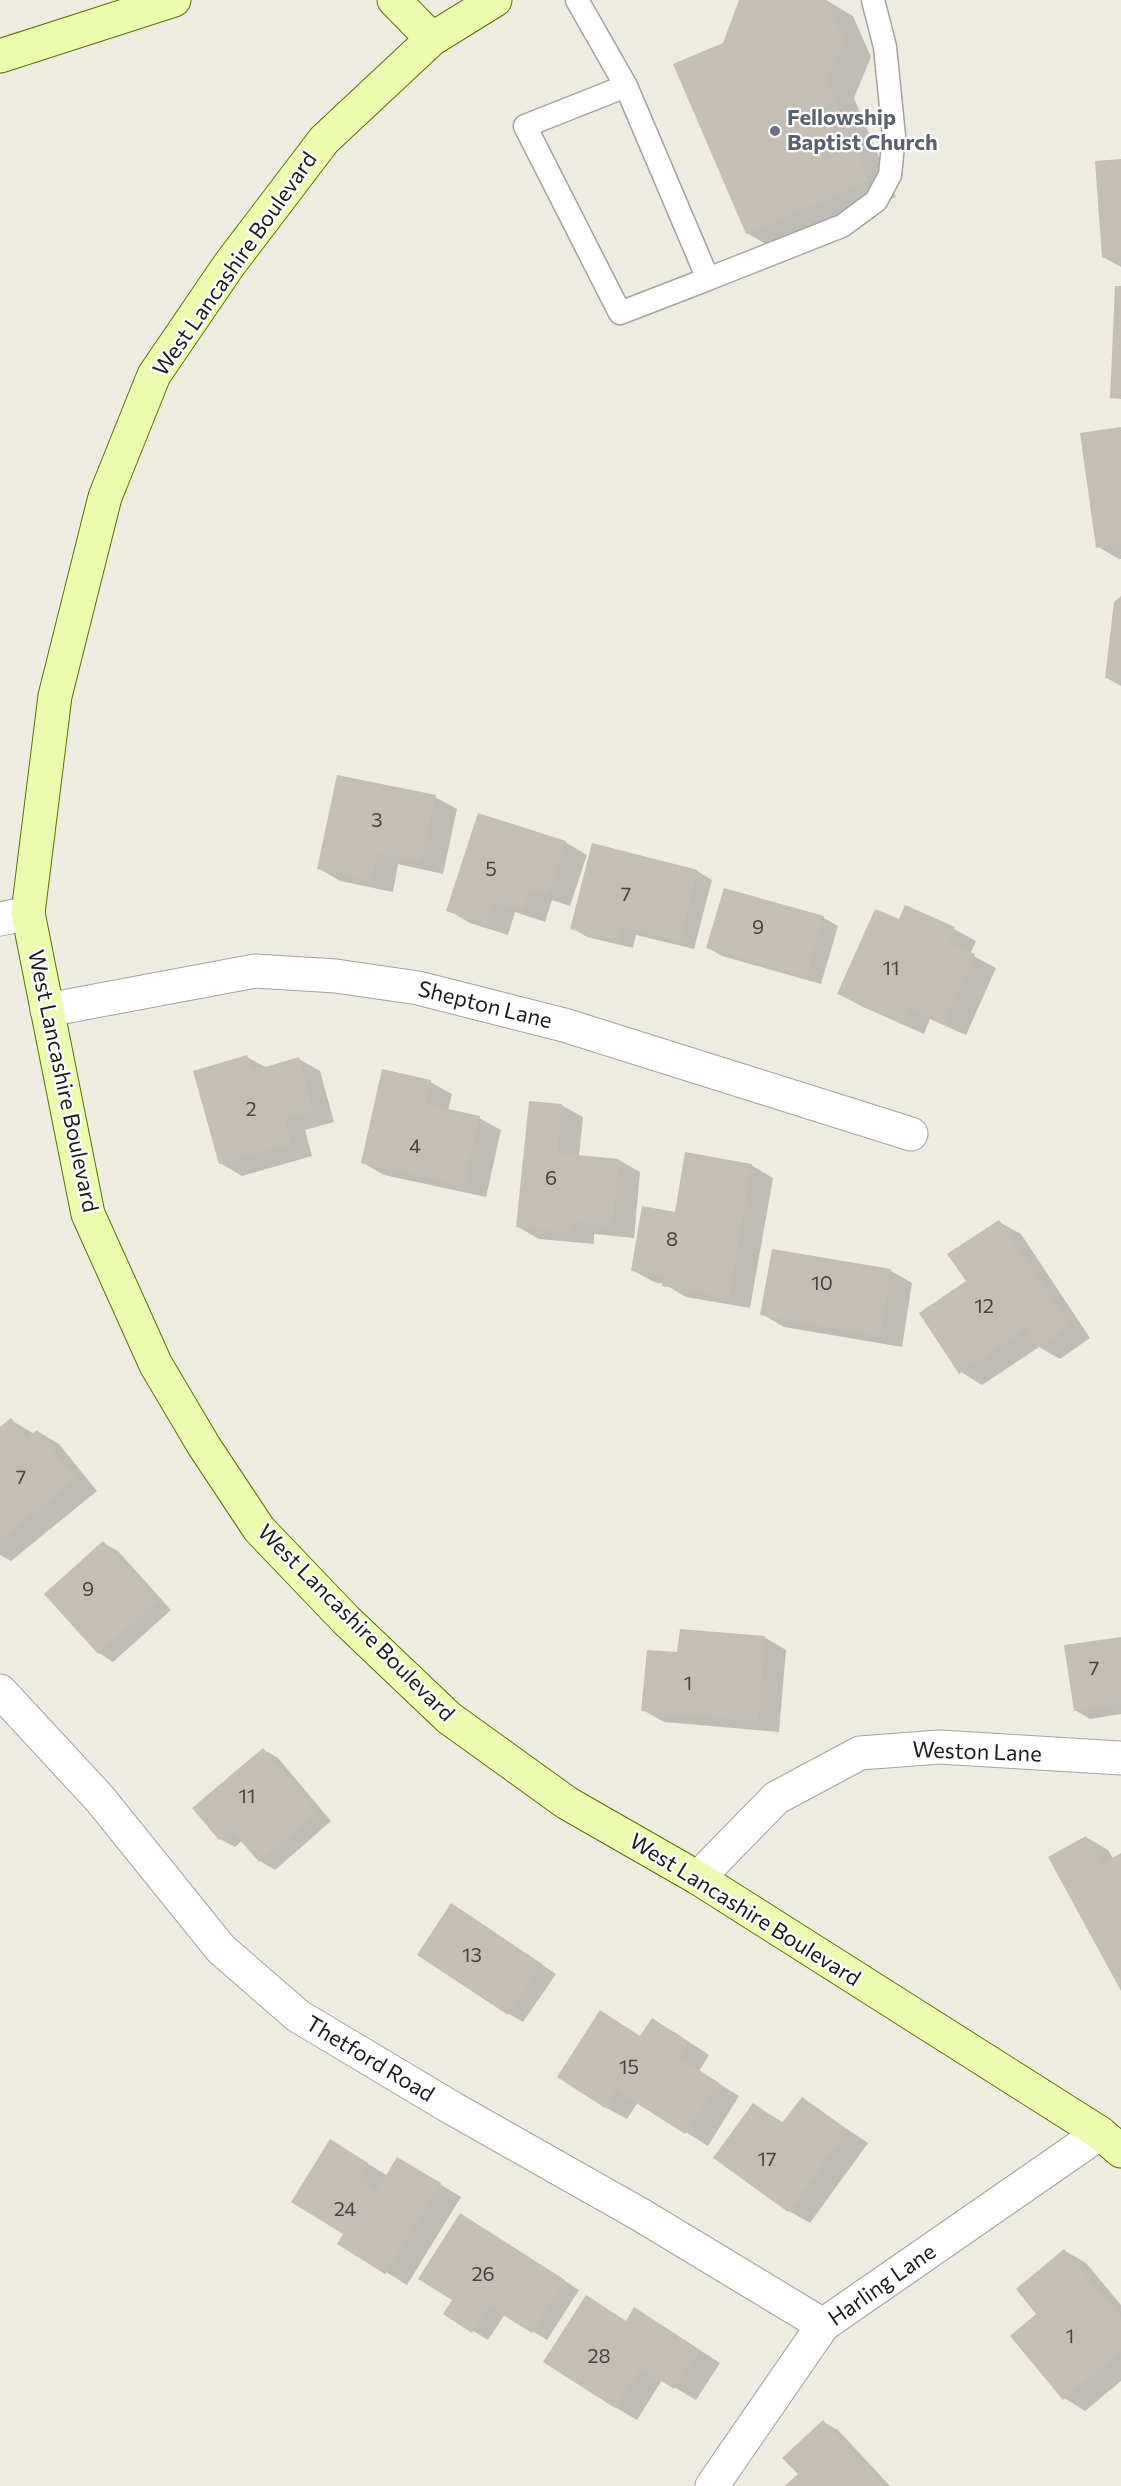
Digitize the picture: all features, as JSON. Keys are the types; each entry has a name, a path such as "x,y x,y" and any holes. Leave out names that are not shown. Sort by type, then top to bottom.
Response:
{"main road":[{"path":"0,56 174,0"},
{"path":"394,0 432,39"},
{"name":"West Lancashire Boulevard","path":"495,0 432,39 324,140 229,265 154,375 105,497 55,696 14,916 47,1010 88,1214 156,1365 204,1446 259,1529 346,1620 448,1718 567,1803 698,1878 1110,2142"}],"street":[{"name":"Shepton Lane","path":"47,1010 255,971 336,976 418,988 564,1025 911,1134"},
{"name":"Thetford Road","path":"0,1691 100,1799 221,1949 298,2016 452,2108 641,2215 823,2325"},
{"name":"Weston Lane","path":"698,1878 776,1798 860,1753 939,1747 1121,1758"},
{"name":"Harling Lane","path":"712,2486 823,2325 1110,2142"}],"lane":[{"path":"577,0 626,86 708,279"},
{"path":"626,86 525,126 620,313 842,226 876,201 890,175 894,136 885,47 873,0"}],"building":[{"name":"Fellowship Baptist Church","path":"739,0 826,0 844,41 827,82 869,181 746,234 673,64 723,43"},
{"path":"1121,159 1121,257 1102,258 1095,161"},
{"path":"1115,286 1121,286 1121,399 1110,398"},
{"path":"1121,427 1121,544 1096,548 1080,433"},
{"path":"1121,596 1121,680 1105,678 1114,602"},
{"path":"337,775 436,795 421,862 377,853 371,881 317,869"},
{"path":"478,813 566,841 548,895 530,889 523,910 494,901 486,924 446,911"},
{"path":"592,843 698,870 679,942 621,927 618,941 570,929"},
{"path":"724,888 824,916 806,977 706,948"},
{"path":"905,905 955,927 948,942 975,954 944,1024 909,1008 902,1023 837,994 875,909 899,919"},
{"path":"247,1055 252,1071 299,1057 313,1110 284,1118 291,1144 219,1164 193,1071"},
{"path":"382,1069 431,1080 425,1104 480,1116 464,1186 361,1163"},
{"path":"529,1101 562,1104 557,1153 619,1159 612,1226 573,1222 573,1233 516,1227"},
{"path":"685,1152 752,1164 729,1297 662,1286 664,1276 631,1271 642,1206 675,1212"},
{"path":"999,1220 1070,1326 1037,1348 1025,1329 959,1374 919,1313 966,1281 947,1254"},
{"path":"772,1249 891,1269 880,1336 760,1315"},
{"path":"11,1418 26,1438 37,1430 76,1479 0,1540 0,1427"},
{"path":"103,1541 157,1601 98,1654 44,1594"},
{"path":"680,1629 765,1636 758,1721 641,1711 647,1650 677,1652"},
{"path":"1121,1637 1121,1704 1074,1711 1064,1645"},
{"path":"263,1748 318,1812 259,1862 231,1830 219,1840 192,1808"},
{"path":"1086,1836 1102,1864 1121,1853 1121,1991 1048,1857"},
{"path":"451,1903 542,1964 508,2015 417,1955"},
{"path":"600,2010 640,2036 652,2018 689,2042 679,2057 719,2083 685,2134 616,2090 605,2108 557,2077"},
{"path":"802,2097 848,2130 788,2212 713,2158 753,2103 782,2123"},
{"path":"330,2139 368,2163 358,2180 376,2192 397,2157 441,2183 385,2274 337,2244 343,2234 291,2202"},
{"path":"460,2213 565,2280 532,2333 490,2307 472,2333 443,2314 452,2300 418,2279"},
{"path":"1064,2249 1121,2317 1121,2351 1063,2400 1010,2336 1036,2314 1016,2289"},
{"path":"586,2295 626,2321 634,2307 700,2350 674,2389 641,2368 615,2408 543,2362"},
{"path":"823,2420 883,2484 881,2486 785,2486 798,2474 782,2458"}],"place":[{"name":"Fellowship Baptist Church","path":"775,131"}]}
